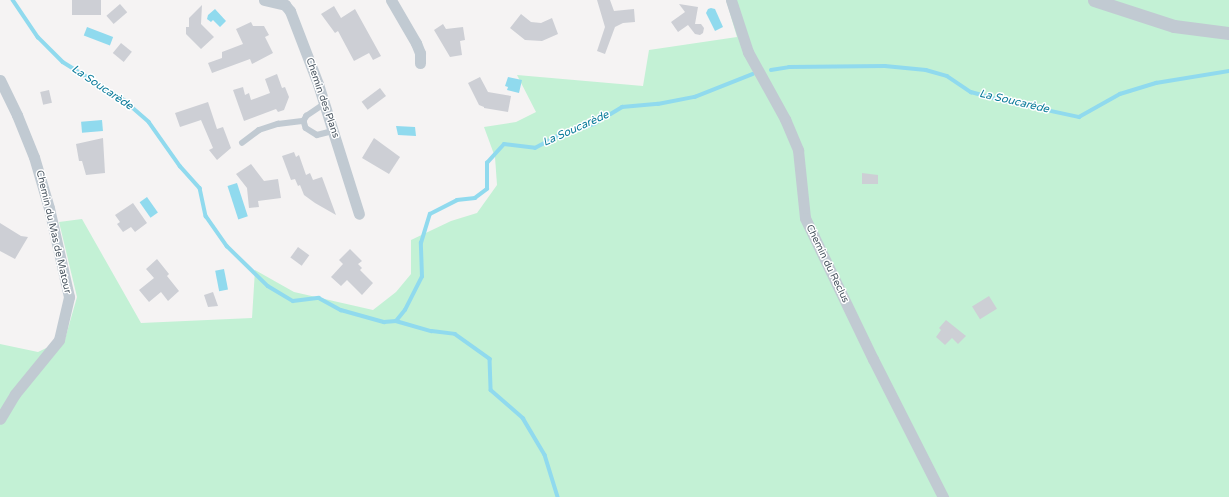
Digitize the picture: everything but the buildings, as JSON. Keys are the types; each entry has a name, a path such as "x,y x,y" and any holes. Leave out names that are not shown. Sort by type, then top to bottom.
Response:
{"street":[{"name":"Chemin des Plans","path":"264,0 285,5 290,11 325,104 359,214"},
{"path":"391,0 416,43 420,53 420,63"},
{"name":"Chemin du Reclus","path":"731,0 748,52 784,119 798,150 805,218 876,366 943,497"},
{"path":"1094,0 1174,26 1229,33"},
{"name":"Chemin du Mas de Matour","path":"0,80 18,115 34,157 49,208 69,298 59,340 14,394 0,419"}],"lane":[{"path":"242,143 259,130 278,124 304,121 311,111 325,104"},
{"path":"304,121 306,128 317,135 333,131"}],"green space":[{"path":"726,0 1229,0 1229,497 0,497 0,344 38,352 65,339 77,297 59,222 82,219 141,323 252,318 255,270 294,292 373,310 396,292 411,274 411,240 451,221 477,213 497,185 495,157 484,127 516,122 536,112 517,75 643,86 649,50 737,37"}],"water":[{"path":"215,9 226,21 220,27 213,20 211,22 207,19 208,15"},
{"path":"708,9 715,9 723,27 715,31 706,13"},
{"path":"87,27 113,37 110,45 84,35"},
{"path":"508,77 522,80 519,93 507,90 508,87 505,86"},
{"path":"102,120 103,131 82,133 81,122"},
{"path":"396,126 415,127 416,136 398,135"},
{"path":"237,183 248,216 238,219 227,186"},
{"path":"147,197 158,213 151,218 140,202"},
{"path":"224,269 228,290 219,291 215,271"}],"waterway":[{"name":"La Soucarède","path":"13,0 38,37 63,62 124,100 149,122 180,166 200,188 206,216 227,246 268,286 293,301 319,298 341,310 384,322 396,321 405,310 422,277 421,243 430,214 457,200 475,198 487,189 487,163 504,144 535,148 556,137 594,124 622,107 658,104 695,97 753,74"},
{"name":"La Soucarède","path":"771,70 789,67 885,66 926,70 947,76 971,92 1079,117 1120,94 1156,83 1229,71"},
{"path":"396,321 432,331 455,334 490,359 491,390 523,418 545,455 558,497"}]}
